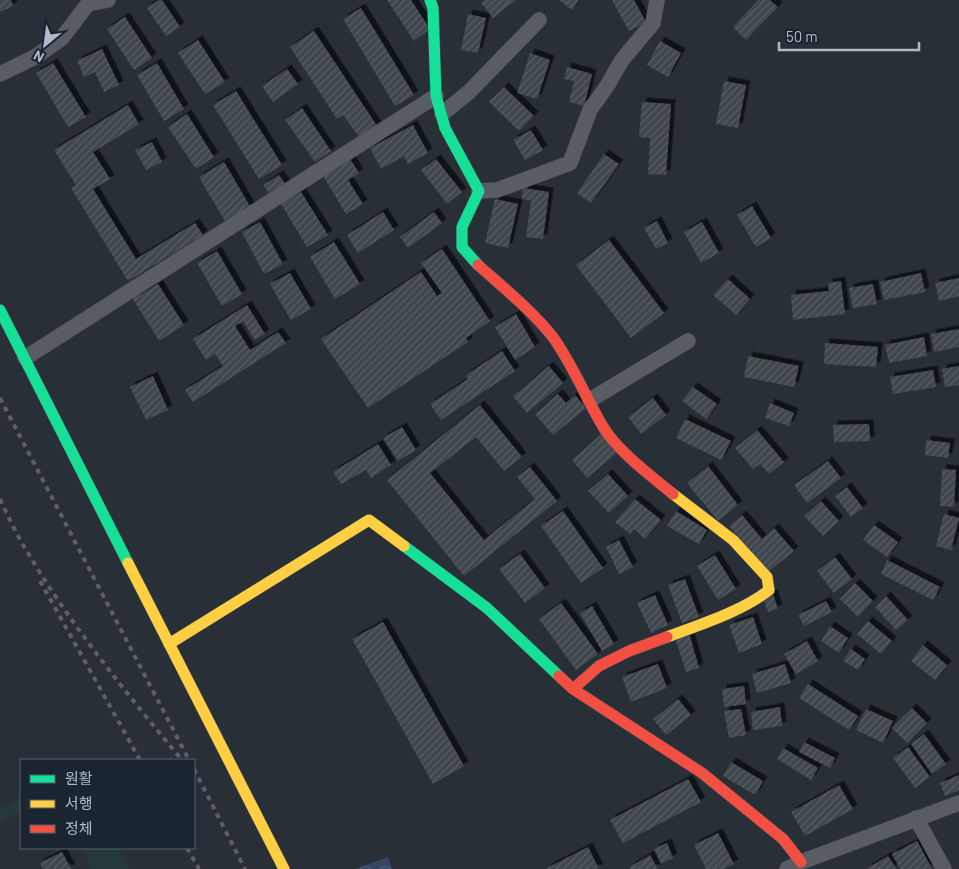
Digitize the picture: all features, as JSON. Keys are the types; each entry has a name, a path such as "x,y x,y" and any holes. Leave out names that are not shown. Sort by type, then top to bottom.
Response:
{"street":[{"path":"0,74 35,57 62,38 88,4 108,0"},
{"path":"430,0 433,8 436,96 445,128 479,191"},
{"path":"479,191 497,190 570,163 590,110 608,86 622,60 653,23 657,0"},
{"path":"442,114 469,92 539,20"},
{"path":"25,358 436,96"},
{"path":"479,191 462,227 462,247 475,263 529,309 553,338 590,400 603,427 622,449 709,524 733,540 766,577 769,590 758,599 629,651 599,666 573,689"},
{"path":"0,310 284,869"},
{"path":"590,400 688,340"},
{"path":"169,644 370,520 487,608 573,689 702,773 782,839 801,862"},
{"path":"787,869 801,862 959,803"},
{"path":"916,818 944,869"}],"green space":[{"path":"20,798 20,811 0,824 0,808"},
{"path":"82,849 120,849 130,869 92,869"}],"water":[{"path":"388,857 392,869 355,869"}],"building":[{"path":"0,0 11,0 13,6 0,12"},
{"path":"162,0 180,27 166,36 147,8"},
{"path":"387,0 411,0 430,29 414,41"},
{"path":"485,0 516,0 493,18 481,3"},
{"path":"559,0 579,0 572,10"},
{"path":"612,0 634,0 646,22 629,31"},
{"path":"758,0 770,0 778,7 746,40 733,27"},
{"path":"361,8 414,95 395,106 343,19"},
{"path":"468,14 486,18 478,53 461,50"},
{"path":"125,17 152,58 134,70 107,29"},
{"path":"314,31 377,126 359,137 343,115 337,119 290,47"},
{"path":"198,40 225,82 205,94 178,53"},
{"path":"660,41 681,53 668,77 647,65"},
{"path":"102,49 119,85 104,92 95,72 84,77 77,61"},
{"path":"530,53 550,60 537,99 517,93"},
{"path":"53,63 86,117 68,127 36,73"},
{"path":"157,63 184,109 164,121 137,75"},
{"path":"567,67 592,74 584,106 569,102 574,81 564,79"},
{"path":"287,69 298,84 273,102 262,86"},
{"path":"724,81 746,85 738,128 716,124"},
{"path":"504,87 534,116 519,131 489,102"},
{"path":"236,91 282,165 259,179 213,105"},
{"path":"642,102 671,104 666,175 648,174 650,138 639,137"},
{"path":"128,105 139,124 93,152 110,179 93,189 136,259 195,223 203,235 128,281 71,188 76,185 54,150"},
{"path":"302,108 331,151 315,162 285,120"},
{"path":"187,114 214,157 196,169 168,127"},
{"path":"413,125 428,153 408,164 404,156 381,169 370,148"},
{"path":"531,130 543,150 525,160 513,140"},
{"path":"152,142 162,162 146,170 135,150"},
{"path":"604,154 619,164 591,203 577,193"},
{"path":"350,159 359,173 348,180 363,204 346,214 323,176"},
{"path":"436,159 462,192 447,204 421,170"},
{"path":"224,162 251,208 226,223 199,177"},
{"path":"279,175 286,185 270,195 263,185"},
{"path":"523,188 549,192 543,239 526,237 531,201 522,199"},
{"path":"301,192 328,235 307,247 281,204"},
{"path":"495,199 518,204 508,248 485,243"},
{"path":"752,206 771,238 756,247 737,215"},
{"path":"383,212 394,230 358,253 347,235"},
{"path":"434,212 442,223 408,248 400,237"},
{"path":"657,221 668,243 656,249 644,228"},
{"path":"260,222 283,264 264,274 242,232"},
{"path":"702,222 719,253 701,263 684,232"},
{"path":"609,240 664,313 631,338 576,265"},
{"path":"334,242 360,284 335,299 310,257"},
{"path":"442,249 490,321 466,338 468,342 368,408 321,339 421,272 437,296 442,293 421,263"},
{"path":"217,251 242,294 222,306 197,263"},
{"path":"290,273 311,309 291,320 270,284"},
{"path":"921,273 925,292 884,300 880,282"},
{"path":"959,278 959,296 939,301 935,283"},
{"path":"728,279 750,299 736,315 713,295"},
{"path":"841,281 845,314 793,320 791,295 829,291 828,283"},
{"path":"158,284 184,325 159,341 133,299"},
{"path":"873,284 877,304 853,308 849,288"},
{"path":"247,305 265,334 255,340 243,321 235,326 250,350 278,332 286,343 193,402 185,390 223,366 215,354 206,360 193,339"},
{"path":"516,314 535,347 515,360 495,327"},
{"path":"959,329 959,347 934,352 931,334"},
{"path":"924,337 927,356 889,363 885,345"},
{"path":"825,343 878,347 876,367 824,364"},
{"path":"502,351 515,371 441,420 430,404 468,379 466,375"},
{"path":"748,356 799,366 794,387 744,377"},
{"path":"549,366 563,383 527,413 513,396"},
{"path":"959,366 959,385 945,387 942,369"},
{"path":"933,370 936,387 893,394 890,377"},
{"path":"153,376 168,410 146,420 130,387"},
{"path":"693,387 717,404 706,419 682,401"},
{"path":"558,394 566,403 575,395 586,408 553,435 535,414"},
{"path":"653,398 666,415 641,434 628,417"},
{"path":"770,403 794,413 789,426 765,418"},
{"path":"480,405 522,457 504,471 476,437 430,473 484,540 535,499 517,477 530,467 557,501 464,576 387,480"},
{"path":"685,419 731,441 721,460 676,438"},
{"path":"869,424 870,441 834,442 833,425"},
{"path":"402,427 416,450 398,461 383,438"},
{"path":"757,430 784,462 769,474 760,464 753,469 735,448"},
{"path":"601,434 617,453 587,478 572,460"},
{"path":"926,440 950,443 948,458 925,455"},
{"path":"378,444 391,465 371,478 366,470 341,484 333,472"},
{"path":"828,461 841,478 807,503 794,485"},
{"path":"708,466 738,505 718,521 687,483"},
{"path":"942,469 956,470 954,507 940,506"},
{"path":"608,474 628,496 609,513 588,491"},
{"path":"847,487 863,508 851,517 835,496"},
{"path":"635,499 661,520 645,539 634,529 630,534 615,522"},
{"path":"821,501 839,521 823,536 804,516"},
{"path":"563,511 603,568 581,583 541,526"},
{"path":"676,511 707,530 699,544 667,526"},
{"path":"944,514 959,518 951,550 936,546"},
{"path":"742,515 762,539 774,528 794,551 768,572 729,526"},
{"path":"874,525 898,542 887,557 863,540"},
{"path":"619,540 633,567 619,574 606,547"},
{"path":"520,554 545,588 525,603 499,569"},
{"path":"715,555 736,589 718,600 697,566"},
{"path":"835,557 852,579 834,593 817,571"},
{"path":"887,560 940,587 933,600 881,574"},
{"path":"685,579 699,617 682,623 668,585"},
{"path":"855,583 873,601 858,617 840,599"},
{"path":"773,594 778,609 768,612 763,598"},
{"path":"655,595 668,625 651,633 637,603"},
{"path":"886,596 908,620 896,630 875,607"},
{"path":"826,601 832,612 804,626 798,615"},
{"path":"561,603 598,654 576,670 539,619"},
{"path":"592,606 614,644 602,651 580,613"},
{"path":"753,617 762,644 739,653 729,625"},
{"path":"868,621 892,641 881,654 857,634"},
{"path":"383,622 464,766 433,784 352,639"},
{"path":"830,626 848,638 839,653 821,641"},
{"path":"689,633 699,668 686,672 675,637"},
{"path":"807,641 818,661 796,674 784,654"},
{"path":"923,645 947,665 935,680 911,661"},
{"path":"851,649 865,659 858,670 843,661"},
{"path":"658,664 667,688 631,702 622,677"},
{"path":"785,664 791,683 757,693 752,674"},
{"path":"808,684 858,716 849,730 799,698"},
{"path":"744,686 746,704 724,707 722,689"},
{"path":"678,699 691,715 666,735 653,719"},
{"path":"780,707 782,726 753,730 751,712"},
{"path":"912,708 927,723 907,743 892,728"},
{"path":"741,709 746,735 729,738 724,711"},
{"path":"866,709 893,721 883,743 856,730"},
{"path":"924,734 946,764 932,774 911,744"},
{"path":"804,742 835,758 830,768 799,752"},
{"path":"908,747 930,777 915,788 893,758"},
{"path":"783,748 818,768 811,780 777,759"},
{"path":"731,762 763,781 755,795 723,776"},
{"path":"959,775 959,790 945,796 940,783"},
{"path":"688,779 701,802 623,843 610,820"},
{"path":"839,785 853,809 805,836 791,812"},
{"path":"718,833 734,864 723,869 706,869 694,845"},
{"path":"917,841 932,869 900,869 892,854"},
{"path":"667,843 673,858 661,864 654,849"},
{"path":"588,847 599,869 545,869"},
{"path":"62,852 71,869 43,869 40,863"},
{"path":"650,855 658,869 631,869 630,867"},
{"path":"888,856 896,868 866,869"}],"railway":[{"path":"0,398 188,759"},
{"path":"0,499 22,543 58,600 118,682 181,759"},
{"path":"40,581 139,759"},
{"path":"195,771 245,869"},
{"path":"188,849 199,869"}],"traffic: fast":[{"path":"430,0 433,8 436,96 445,128 479,191 462,227 462,247 478,265"},
{"path":"0,310 128,563"},
{"path":"404,546 487,608 559,676"}],"traffic: slow":[{"path":"667,637 734,611 747,605 769,590 767,577 733,540 673,494"},
{"path":"169,644 369,520 404,546"},
{"path":"128,563 284,869"}],"traffic: jam":[{"path":"478,265 526,308 552,336 566,357 602,425 616,444 634,462 673,494"},
{"path":"573,689 599,666 629,651 667,637"},
{"path":"559,676 573,689 702,773 783,839 801,862"}]}
